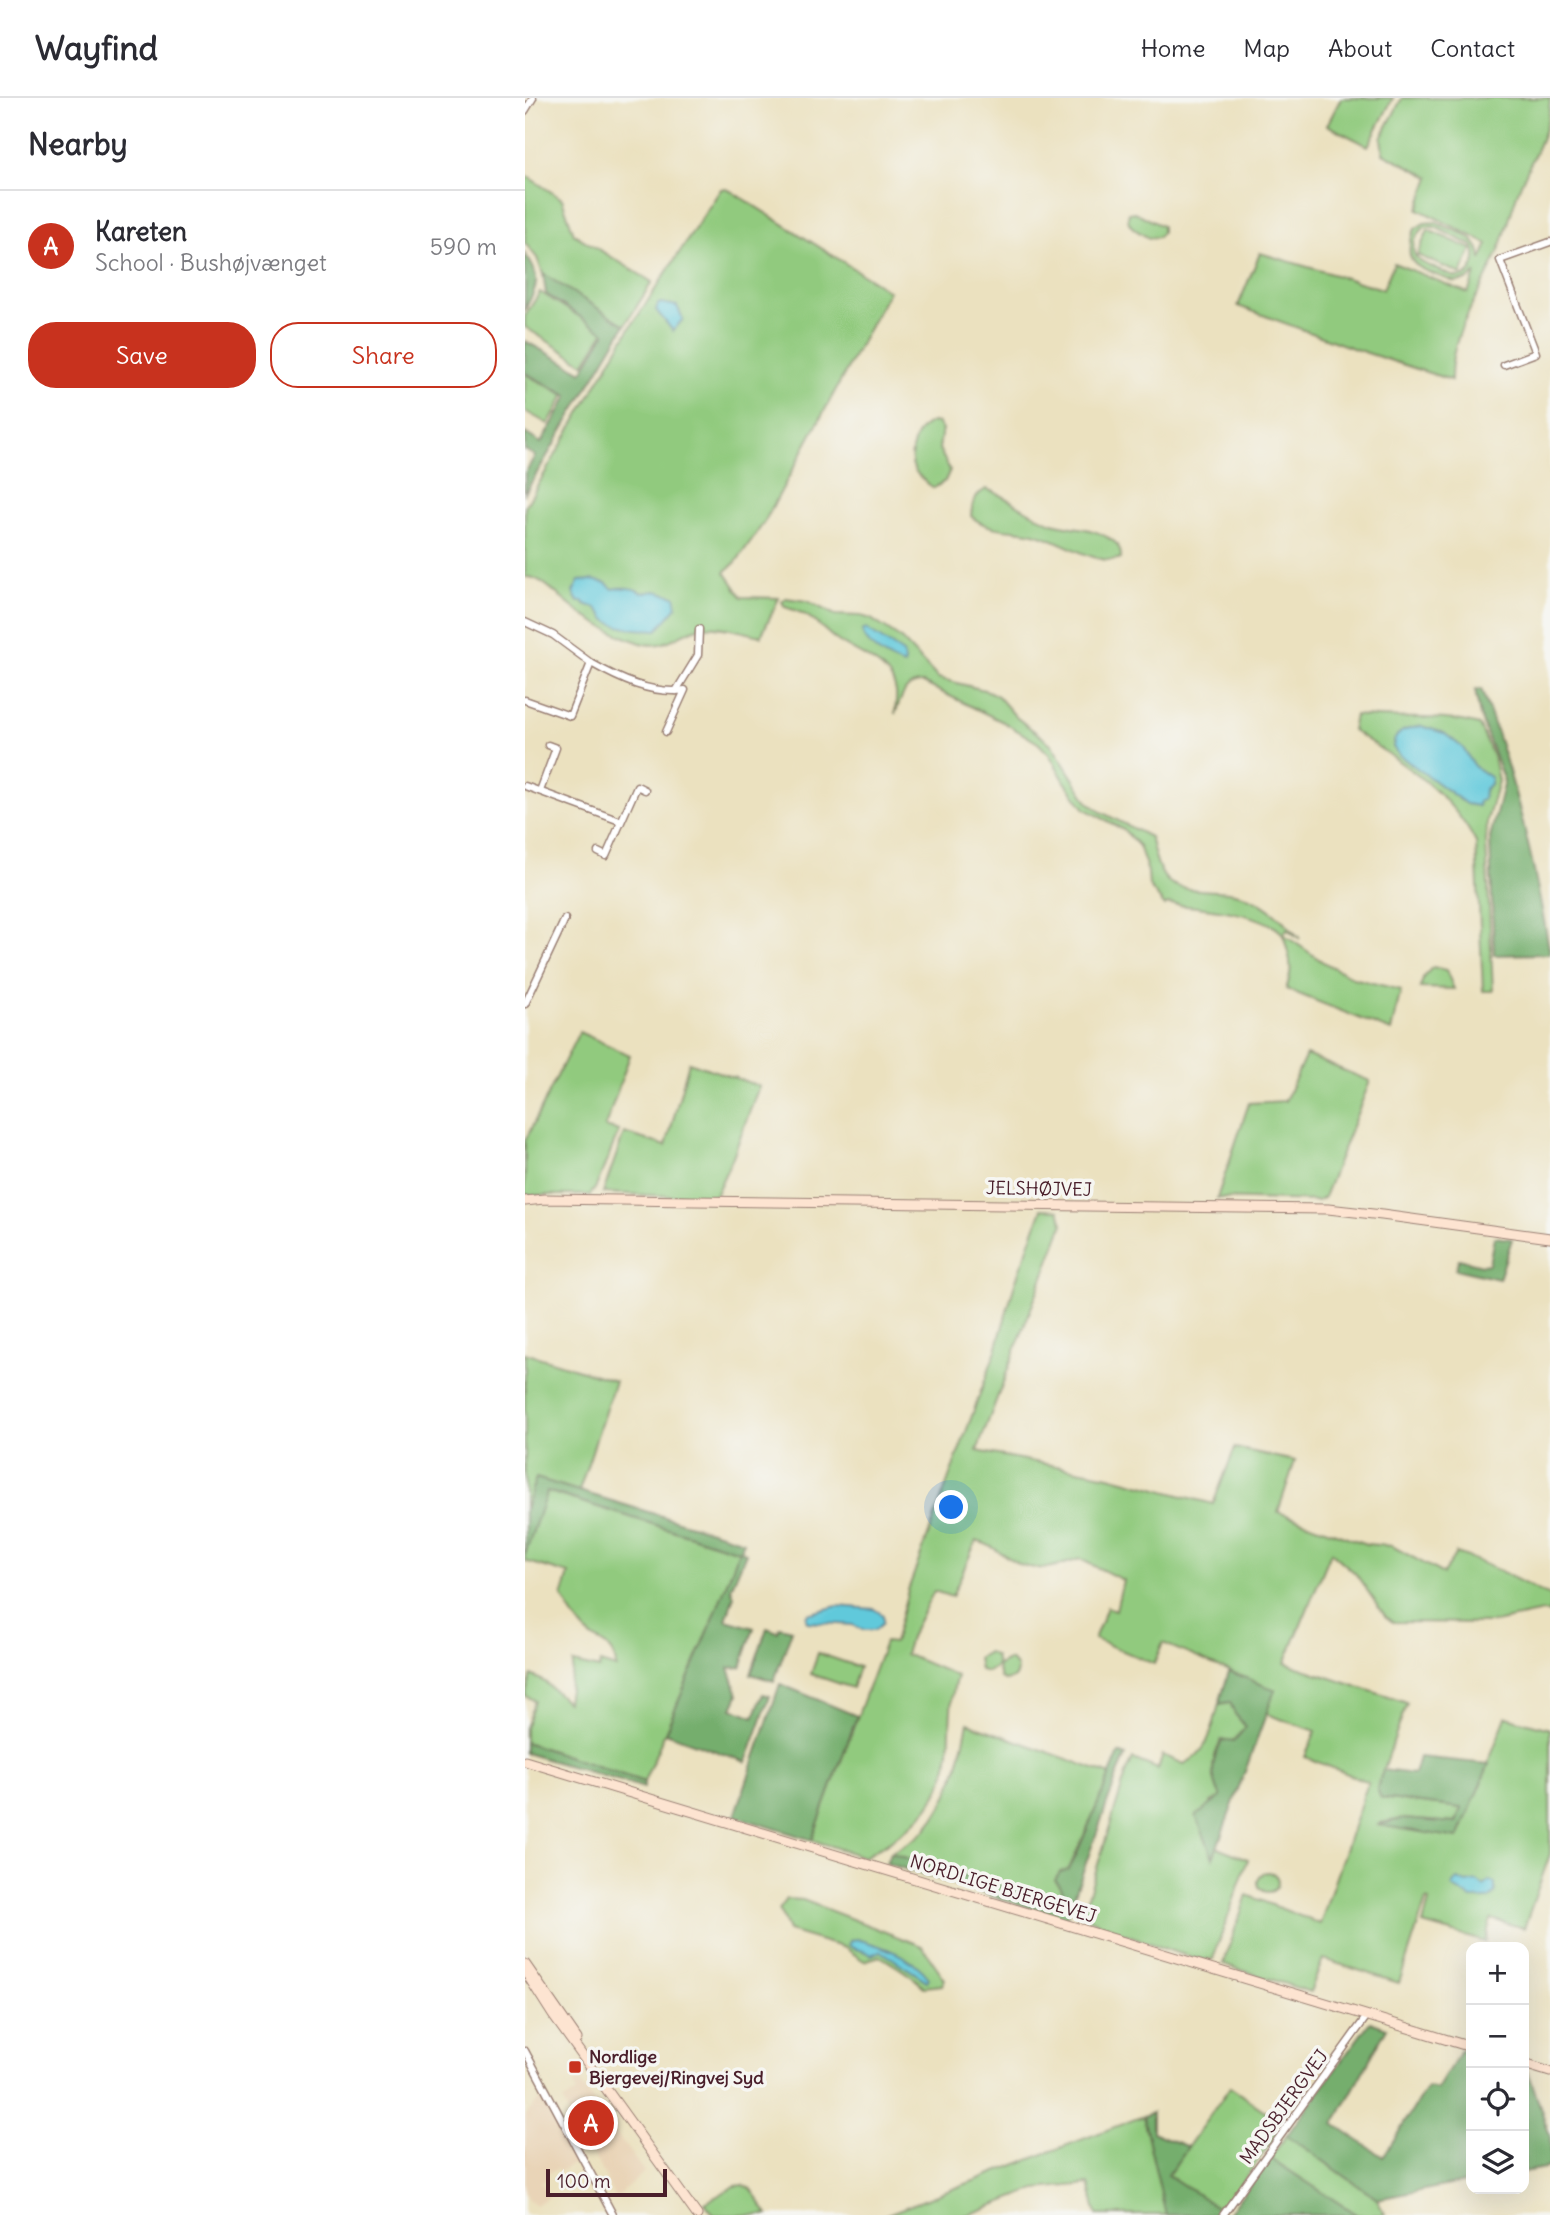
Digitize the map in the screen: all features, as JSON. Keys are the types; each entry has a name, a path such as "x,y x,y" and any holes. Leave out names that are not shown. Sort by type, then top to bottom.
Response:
{"street":[{"path":"525,111 533,98"},
{"path":"1504,365 1536,353 1500,260 1550,242"},
{"path":"525,622 553,635 591,663 626,681 653,688 685,690 666,732"},
{"path":"676,691 698,655 699,629"},
{"path":"525,700 570,716 591,663"},
{"path":"540,791 556,748 548,745"},
{"path":"525,786 620,821"},
{"path":"598,852 606,856 637,786 645,790"},
{"path":"525,1004 565,919"},
{"name":"JELSHØJVEJ","path":"525,1202 544,1199 1328,1209 1550,1238"},
{"name":"NORDLIGE BJERGEVEJ","path":"525,1762 1466,2046"},
{"path":"525,1964 559,2011 620,2109"},
{"path":"525,1970 553,2015 697,2215"},
{"name":"MADSBJERGVEJ","path":"1223,2215 1367,2016"},
{"path":"525,2051 613,2215"},
{"path":"1529,2065 1550,2071"}],"shaded area":[{"path":"579,2081 644,2172 615,2199 601,2168 563,2102 577,2092 573,2085"},
{"path":"542,2097 575,2163 559,2172 557,2169 547,2174 548,2178 541,2182 549,2197 536,2205 525,2192 525,2116"}],"green space":[{"path":"1341,98 1393,98 1368,146 1327,125"},
{"path":"1402,98 1550,98 1547,122 1519,189 1501,245 1456,344 1451,380 1358,350 1238,306 1260,253 1383,289 1394,263 1468,293 1476,272 1468,279 1456,282 1423,269 1411,259 1410,242 1415,229 1424,223 1435,222 1458,231 1476,245 1481,260 1488,244 1418,209 1430,177 1383,153 1381,138","holes":["1425,227 1435,227 1473,246 1474,265 1465,276 1449,275 1423,263 1416,256 1413,246 1418,234"]},
{"path":"525,175 562,199 574,234 652,282 625,325 543,274 537,258 525,243"},
{"path":"726,188 889,291 765,521 736,562 725,572 742,597 779,598 761,636 708,626 694,629 665,643 650,645 607,629 576,610 543,583 525,577 525,507 628,331 721,189"},
{"path":"1135,212 1162,226 1158,237 1149,238 1130,225 1129,213"},
{"path":"1428,230 1472,249 1461,274 1417,255"},
{"path":"525,254 534,269 536,281 525,309"},
{"path":"543,274 625,325 525,493 525,473 535,456 525,450 525,433 541,443 568,396 525,373 525,341 582,372 605,333 546,294"},
{"path":"540,292 604,332 584,364 525,327 525,316"},
{"path":"525,374 565,395 548,424 525,411"},
{"path":"933,422 938,423 942,429 939,449 950,470 945,481 934,488 923,480 912,463 912,448 918,434"},
{"path":"986,489 1050,522 1100,533 1116,543 1121,558 1101,559 1034,533 985,525 971,516 976,497"},
{"path":"786,598 807,601 835,615 871,619 900,638 938,678 998,696 1016,717 1051,744 1088,802 1101,812 1150,837 1159,867 1169,882 1184,888 1231,892 1248,897 1280,918 1300,939 1287,929 1283,934 1323,962 1353,978 1401,990 1391,1031 1286,989 1290,971 1289,957 1281,932 1271,925 1227,911 1167,904 1165,906 1149,886 1148,872 1139,846 1124,830 1085,809 1049,754 1038,743 1003,722 923,683 907,688 895,714 896,692 888,674 871,660 835,639 808,616 785,607 782,602"},
{"path":"1481,689 1504,753 1522,820 1550,954 1494,955 1490,838 1504,781 1480,716 1475,690"},
{"path":"1355,715 1448,719 1479,725 1493,756 1498,781 1487,821 1486,842 1493,991 1483,991 1476,843 1465,824 1438,793 1405,766 1352,730"},
{"path":"1433,967 1446,970 1454,989 1420,988 1424,976"},
{"path":"579,1032 630,1055 605,1127 619,1131 596,1187 590,1195 525,1195 525,1141"},
{"path":"1306,1055 1370,1081 1324,1197 1318,1201 1217,1198 1249,1103 1285,1101"},
{"path":"689,1062 759,1086 732,1159 714,1198 603,1193 624,1133 666,1146"},
{"path":"1042,1209 1059,1210 1063,1224 977,1451 1109,1476 1213,1504 1235,1448 1295,1461 1278,1512 1366,1544 1392,1546 1443,1574 1456,1553 1492,1567 1550,1596 1550,1613 1543,1612 1490,1623 1393,1622 1386,1617 1355,1573 1331,1552 1285,1663 1407,1703 1377,1789 1381,1798 1461,1808 1456,1823 1402,1819 1379,1823 1458,1838 1506,1717 1550,1729 1550,1854 1524,1928 1491,1919 1485,1942 1423,1924 1429,1901 1426,1900 1399,1983 1323,1959 1310,1992 1223,1964 1247,1895 1320,1924 1368,1782 1305,1757 1316,1731 1266,1714 1274,1690 1163,1643 1154,1664 1094,1639 1107,1607 1116,1610 1123,1580 1080,1559 1053,1567 1028,1567 976,1541 952,1597 934,1591 911,1635 905,1654 957,1676 951,1704 946,1771 932,1803 909,1827 864,1857 812,1840 885,1642 894,1643 908,1590 996,1350 1015,1283"},
{"path":"1494,1237 1512,1239 1499,1279 1455,1269 1459,1259 1482,1265 1489,1264"},
{"path":"525,1353 615,1381 579,1491 536,1479 525,1509"},
{"path":"536,1478 744,1541 740,1551 746,1553 731,1588 734,1596 726,1620 754,1628 741,1667 729,1668 738,1695 732,1708 754,1717 763,1694 770,1696 746,1762 665,1733 739,1551 547,1491 525,1554 525,1509"},
{"path":"546,1491 739,1551 711,1625 644,1782 525,1742 525,1728 535,1700 525,1696 532,1675 545,1682 567,1702 573,1663 599,1669 600,1663 616,1668 613,1653 585,1631 562,1597 569,1574 525,1561"},
{"path":"780,1627 792,1630 774,1681 751,1674 767,1628 778,1632"},
{"path":"988,1652 995,1656 997,1666 988,1672 980,1670 978,1658"},
{"path":"818,1653 859,1667 852,1688 811,1674"},
{"path":"1011,1661 1017,1669 1015,1677 1007,1681 1000,1678 997,1666"},
{"path":"1229,1671 1275,1690 1213,1858 1196,1816 1221,1797 1213,1769 1222,1740 1233,1742 1246,1727 1235,1714 1230,1702 1219,1704"},
{"path":"780,1684 857,1716 812,1840 735,1816"},
{"path":"1230,1702 1235,1714 1246,1727 1233,1742 1221,1740 1215,1755 1213,1769 1221,1797 1211,1802 1214,1856 1217,1847 1248,1859 1213,1959 1170,1951 1082,1916 1133,1759 1158,1769 1163,1755 1184,1764 1204,1746 1219,1704"},
{"path":"968,1723 1111,1775 1062,1887 1062,1904 1056,1907 1009,1889 890,1853 923,1833 935,1817 949,1792"},
{"path":"525,1742 644,1782 644,1788 525,1753"},
{"path":"1119,1753 1126,1756 1066,1919 886,1863 890,1853 1009,1889 1056,1907 1062,1904 1063,1894 1062,1888 1055,1880 1060,1872 1069,1869 1074,1860"},
{"path":"1419,1757 1489,1764 1458,1838 1377,1825 1402,1819 1456,1823 1461,1808 1381,1798 1377,1789 1383,1770 1414,1774"},
{"path":"1264,1872 1272,1872 1278,1882 1272,1892 1264,1892 1258,1886 1258,1878"},
{"path":"787,1899 803,1900 922,1946 945,1979 942,1985 924,1987 880,1956 864,1961 845,1948 788,1931 779,1910"},
{"path":"1370,2022 1387,2028 1334,2124 1383,2157 1427,2087 1437,2089 1461,2050 1466,2052 1466,2182 1377,2199 1287,2135"},
{"path":"1529,2074 1550,2136 1550,2167 1529,2171"},
{"path":"1230,2087 1285,2125 1221,2210 1168,2175"},
{"path":"1152,2113 1152,2132 1188,2147 1168,2175 1221,2210 1217,2215 1166,2215 1143,2116"},
{"path":"1143,2116 1166,2215 1097,2215 1089,2184 1036,2189 968,2215 885,2215"},
{"path":"1287,2135 1377,2199 1385,2215 1357,2215 1270,2158"},
{"path":"1270,2158 1357,2215 1227,2215"},
{"path":"744,2185 751,2189 768,2215 714,2215 705,2203 735,2186"}],"water":[{"path":"661,303 677,306 683,319 673,331 656,310"},
{"path":"579,581 606,583 613,589 627,588 642,593 655,591 675,596 677,607 657,630 620,626 606,620 596,608 582,601 578,602 573,592"},
{"path":"866,629 903,653 904,665 873,648 862,631"},
{"path":"1421,726 1444,733 1463,748 1474,766 1491,778 1478,806 1466,804 1399,755 1393,747 1398,734"},
{"path":"837,1606 874,1609 883,1615 883,1623 875,1630 864,1630 853,1625 808,1622 806,1619 807,1614"},
{"path":"1458,1879 1466,1883 1477,1881 1484,1886 1490,1881 1495,1884 1495,1893 1489,1899 1472,1899 1452,1887"},
{"path":"857,1939 906,1958 929,1978 927,1981 881,1951 871,1955 848,1945 851,1940"}],"place":[{"name":"Nordlige Bjergevej/Ringvej Syd","path":"575,2067"},
{"name":"Kareten","path":"591,2123"}]}
